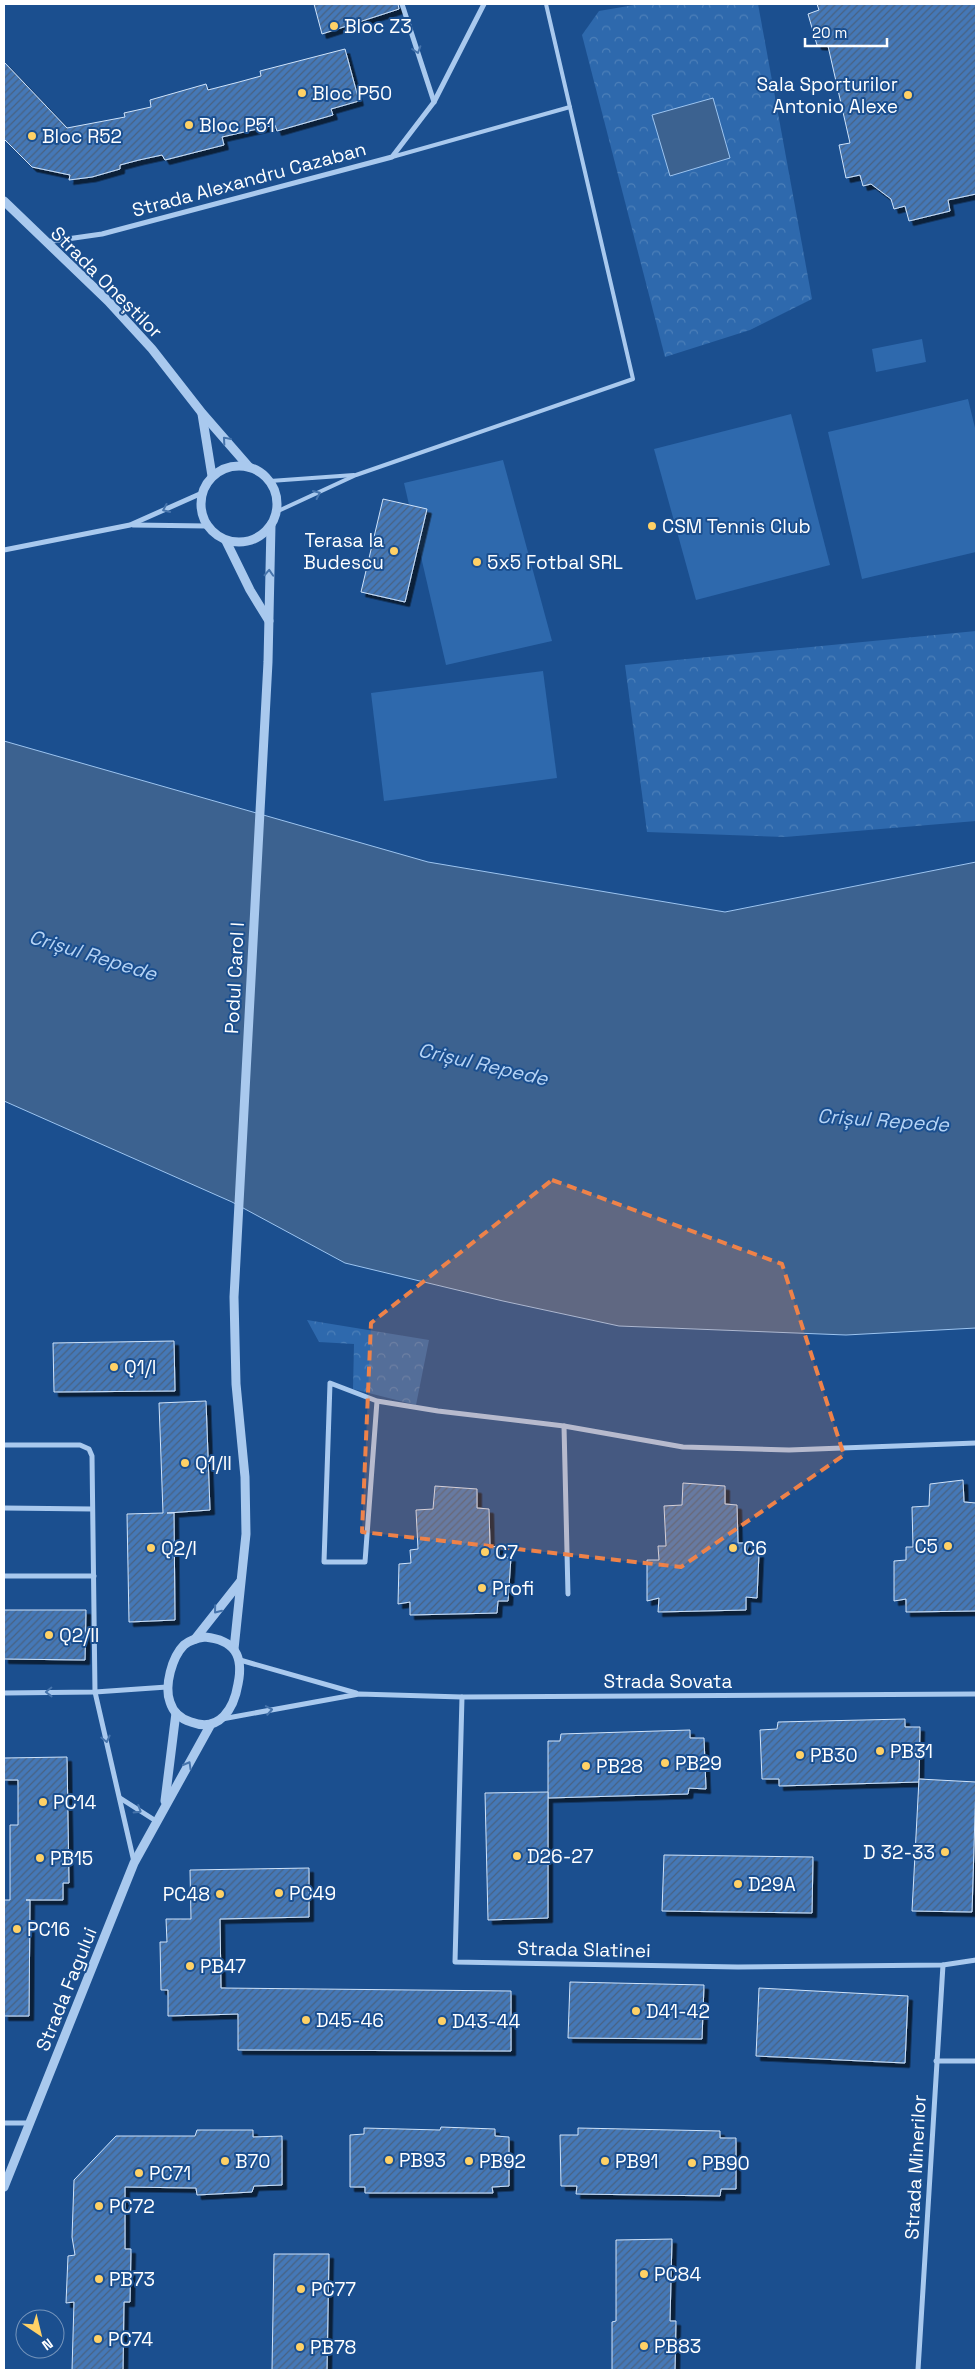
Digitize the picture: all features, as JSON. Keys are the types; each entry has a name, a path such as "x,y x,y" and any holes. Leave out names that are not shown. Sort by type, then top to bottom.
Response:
{"street":[{"path":"402,4 434,102"},
{"name":"Strada Alexandru Cazaban","path":"45,242 102,234 392,157 434,102 484,4"},
{"name":"Strada Oneștilor","path":"4,201 108,301 152,349 202,413 249,467"},
{"name":"Strada Oneștilor","path":"202,413 212,476"},
{"path":"236,466 249,467 262,473 270,481 276,493 276,512 271,526 262,535 250,542 226,541 214,534 207,526 201,514 202,493 212,476 224,469 236,466"},
{"path":"130,525 202,493"},
{"path":"4,550 130,525 207,526"},
{"name":"Podul Carol I","path":"240,1582 246,1534 246,1477 236,1384 234,1297 268,662 268,586 271,526"},
{"path":"226,541 250,590 269,621"},
{"path":"377,1401 366,1562 324,1562 330,1383 377,1401 438,1411 564,1426 683,1447 789,1450 976,1443"},
{"path":"564,1426 568,1594"},
{"path":"4,1445 80,1445 89,1449 92,1456 95,1692 134,1863"},
{"path":"4,1508 92,1509"},
{"path":"4,1576 94,1576"},
{"path":"4,1693 95,1692 167,1687 179,1652 194,1639 240,1582"},
{"path":"234,1649 240,1582"},
{"path":"176,1713 192,1723 211,1724 221,1719 230,1711 235,1701 240,1674 240,1660 234,1649 226,1642 216,1638 205,1636 194,1639"},
{"name":"Strada Sovata","path":"240,1660 359,1694"},
{"name":"Strada Fagului","path":"164,1806 176,1713 168,1696 167,1687"},
{"name":"Strada Sovata","path":"221,1719 359,1694 462,1697 976,1694"},
{"name":"Strada Slatinei","path":"462,1697 456,1962 738,1967 943,1965 976,1960"},
{"name":"Strada Fagului","path":"4,2187 134,1863 211,1724"},
{"path":"120,1798 156,1821"},
{"name":"Strada Minerilor","path":"918,2370 943,1965"},
{"path":"936,2061 976,2061"},
{"path":"4,2123 29,2123"}],"lane":[{"path":"276,512 356,475 633,379 546,4"},
{"path":"392,157 570,107"},
{"path":"270,481 356,475"}],"highlighted area":[{"path":"552,1180 782,1264 844,1455 681,1567 362,1532 371,1323"}],"green space":[{"path":"640,4 758,4 812,299 750,330 665,357 582,35 599,11"},
{"path":"922,339 926,362 876,372 872,349"},
{"path":"968,399 976,432 976,552 862,579 828,432"},
{"path":"791,414 830,565 696,600 654,449"},
{"name":"5x5 Fotbal SRL","path":"503,460 552,641 446,665 404,483"},
{"path":"976,631 976,821 785,837 647,832 625,665"},
{"path":"543,671 557,778 384,801 371,693"},
{"path":"307,1320 429,1340 416,1405 353,1389 354,1344 319,1342"}],"water":[{"path":"713,98 730,158 670,176 652,115"},
{"name":"Crișul Repede","path":"4,741 428,862 725,912 976,862 976,1328 846,1335 619,1326 503,1301 345,1263 232,1202 4,1101"}],"building":[{"name":"Bloc Z3","path":"314,4 398,4 399,9 322,34"},
{"name":"Sala Sporturilor Antonio Alexe","path":"817,4 976,4 976,194 948,200 950,211 909,221 905,206 894,209 891,199 871,184 863,186 860,175 846,178 839,145 850,143 828,46 817,45 808,14 819,10"},
{"path":"345,49 359,101 331,109 333,115 277,131 275,125 222,137 224,145 165,160 162,155 139,160 120,165 120,169 92,177 69,180 70,175 32,167 4,139 4,62 67,128 125,117 124,113 151,107 150,100 206,84 208,90 239,82 261,76 260,71"},
{"name":"Terasa la Budescu","path":"383,499 427,509 405,602 361,592"},
{"name":"Q1/I","path":"174,1341 175,1391 54,1392 53,1343"},
{"path":"206,1401 210,1510 167,1513 174,1513 175,1620 129,1622 127,1514 163,1513 159,1403"},
{"name":"C5","path":"963,1480 964,1502 976,1503 976,1611 906,1612 906,1599 894,1601 894,1561 906,1560 906,1547 913,1547 912,1507 929,1506 930,1484"},
{"name":"C6","path":"683,1483 725,1486 725,1504 737,1505 738,1543 748,1543 747,1555 759,1553 757,1598 746,1597 746,1610 658,1612 659,1598 647,1601 647,1560 659,1560 658,1546 666,1546 664,1506 682,1505"},
{"name":"C7","path":"435,1486 477,1489 477,1508 489,1509 490,1547 499,1546 499,1558 511,1557 508,1601 498,1601 497,1613 410,1615 410,1602 398,1604 399,1564 411,1563 410,1550 418,1549 416,1510 433,1509"},
{"name":"Q2/II","path":"4,1610 86,1610 85,1660 4,1659"},
{"path":"905,1719 905,1727 920,1727 919,1782 779,1786 779,1779 762,1779 760,1730 777,1729 778,1722"},
{"path":"690,1730 690,1738 704,1738 706,1789 689,1788 688,1794 548,1798 548,1741 560,1741 561,1734"},
{"path":"67,1757 69,1883 63,1883 63,1900 30,1900 29,2016 4,2016 4,1900 10,1900 10,1825 18,1825 18,1780 4,1780 4,1758"},
{"name":"D 32-33","path":"919,1779 976,1782 972,1912 912,1911"},
{"name":"D26-27","path":"548,1792 548,1918 488,1920 485,1793"},
{"name":"D29A","path":"664,1855 813,1857 812,1913 662,1911"},
{"path":"309,1868 309,1917 220,1919 221,1988 511,1991 511,2051 238,2050 238,2014 168,2016 168,1990 161,1990 160,1942 167,1942 166,1919 191,1919 190,1870"},
{"name":"D41-42","path":"570,1982 704,1985 702,2039 568,2038"},
{"path":"759,1988 908,1996 905,2063 756,2056"},
{"path":"441,2127 495,2129 495,2136 509,2137 509,2186 492,2187 493,2193 365,2193 365,2187 350,2187 350,2135 364,2134 364,2128 440,2130"},
{"path":"578,2128 720,2131 720,2138 736,2138 736,2189 721,2189 720,2196 576,2194 577,2186 561,2186 560,2135 578,2135"},
{"path":"197,2130 253,2130 253,2137 282,2136 282,2185 254,2186 252,2192 197,2195 196,2188 125,2187 125,2249 131,2249 130,2302 124,2302 123,2370 72,2370 74,2302 66,2303 68,2256 75,2255 72,2237 74,2180 116,2136 195,2136"},
{"path":"672,2239 670,2321 676,2321 675,2370 612,2370 612,2322 616,2321 616,2240"},
{"path":"274,2254 329,2254 327,2370 272,2370"}],"place":[{"name":"Bloc Z3","path":"334,26"},
{"name":"Bloc P50","path":"302,93"},
{"name":"Sala Sporturilor Antonio Alexe","path":"908,95"},
{"name":"Bloc P51","path":"189,125"},
{"name":"Bloc R52","path":"32,136"},
{"name":"CSM Tennis Club","path":"652,526"},
{"name":"Terasa la Budescu","path":"394,551"},
{"name":"5x5 Fotbal SRL","path":"477,562"},
{"name":"Q1/I","path":"114,1367"},
{"name":"Q1/II","path":"185,1463"},
{"name":"C5","path":"948,1546"},
{"name":"Q2/I","path":"151,1548"},
{"name":"C6","path":"733,1548"},
{"name":"C7","path":"485,1552"},
{"name":"Profi","path":"482,1588"},
{"name":"Q2/II","path":"49,1635"},
{"name":"PB31","path":"880,1751"},
{"name":"PB30","path":"800,1755"},
{"name":"PB29","path":"665,1763"},
{"name":"PB28","path":"586,1766"},
{"name":"PC14","path":"43,1802"},
{"name":"D 32-33","path":"945,1852"},
{"name":"D26-27","path":"517,1856"},
{"name":"PB15","path":"40,1858"},
{"name":"D29A","path":"738,1884"},
{"name":"PC49","path":"279,1893"},
{"name":"PC48","path":"220,1894"},
{"name":"PC16","path":"17,1929"},
{"name":"PB47","path":"190,1966"},
{"name":"D41-42","path":"636,2011"},
{"name":"D45-46","path":"306,2020"},
{"name":"D43-44","path":"442,2021"},
{"name":"PB93","path":"389,2160"},
{"name":"B70","path":"225,2161"},
{"name":"PB92","path":"469,2161"},
{"name":"PB91","path":"605,2161"},
{"name":"PB90","path":"692,2163"},
{"name":"PC71","path":"139,2173"},
{"name":"PC72","path":"99,2206"},
{"name":"PC84","path":"644,2274"},
{"name":"PB73","path":"99,2279"},
{"name":"PC77","path":"301,2289"},
{"name":"PC74","path":"98,2339"},
{"name":"PB83","path":"644,2346"},
{"name":"PB78","path":"300,2347"}]}
